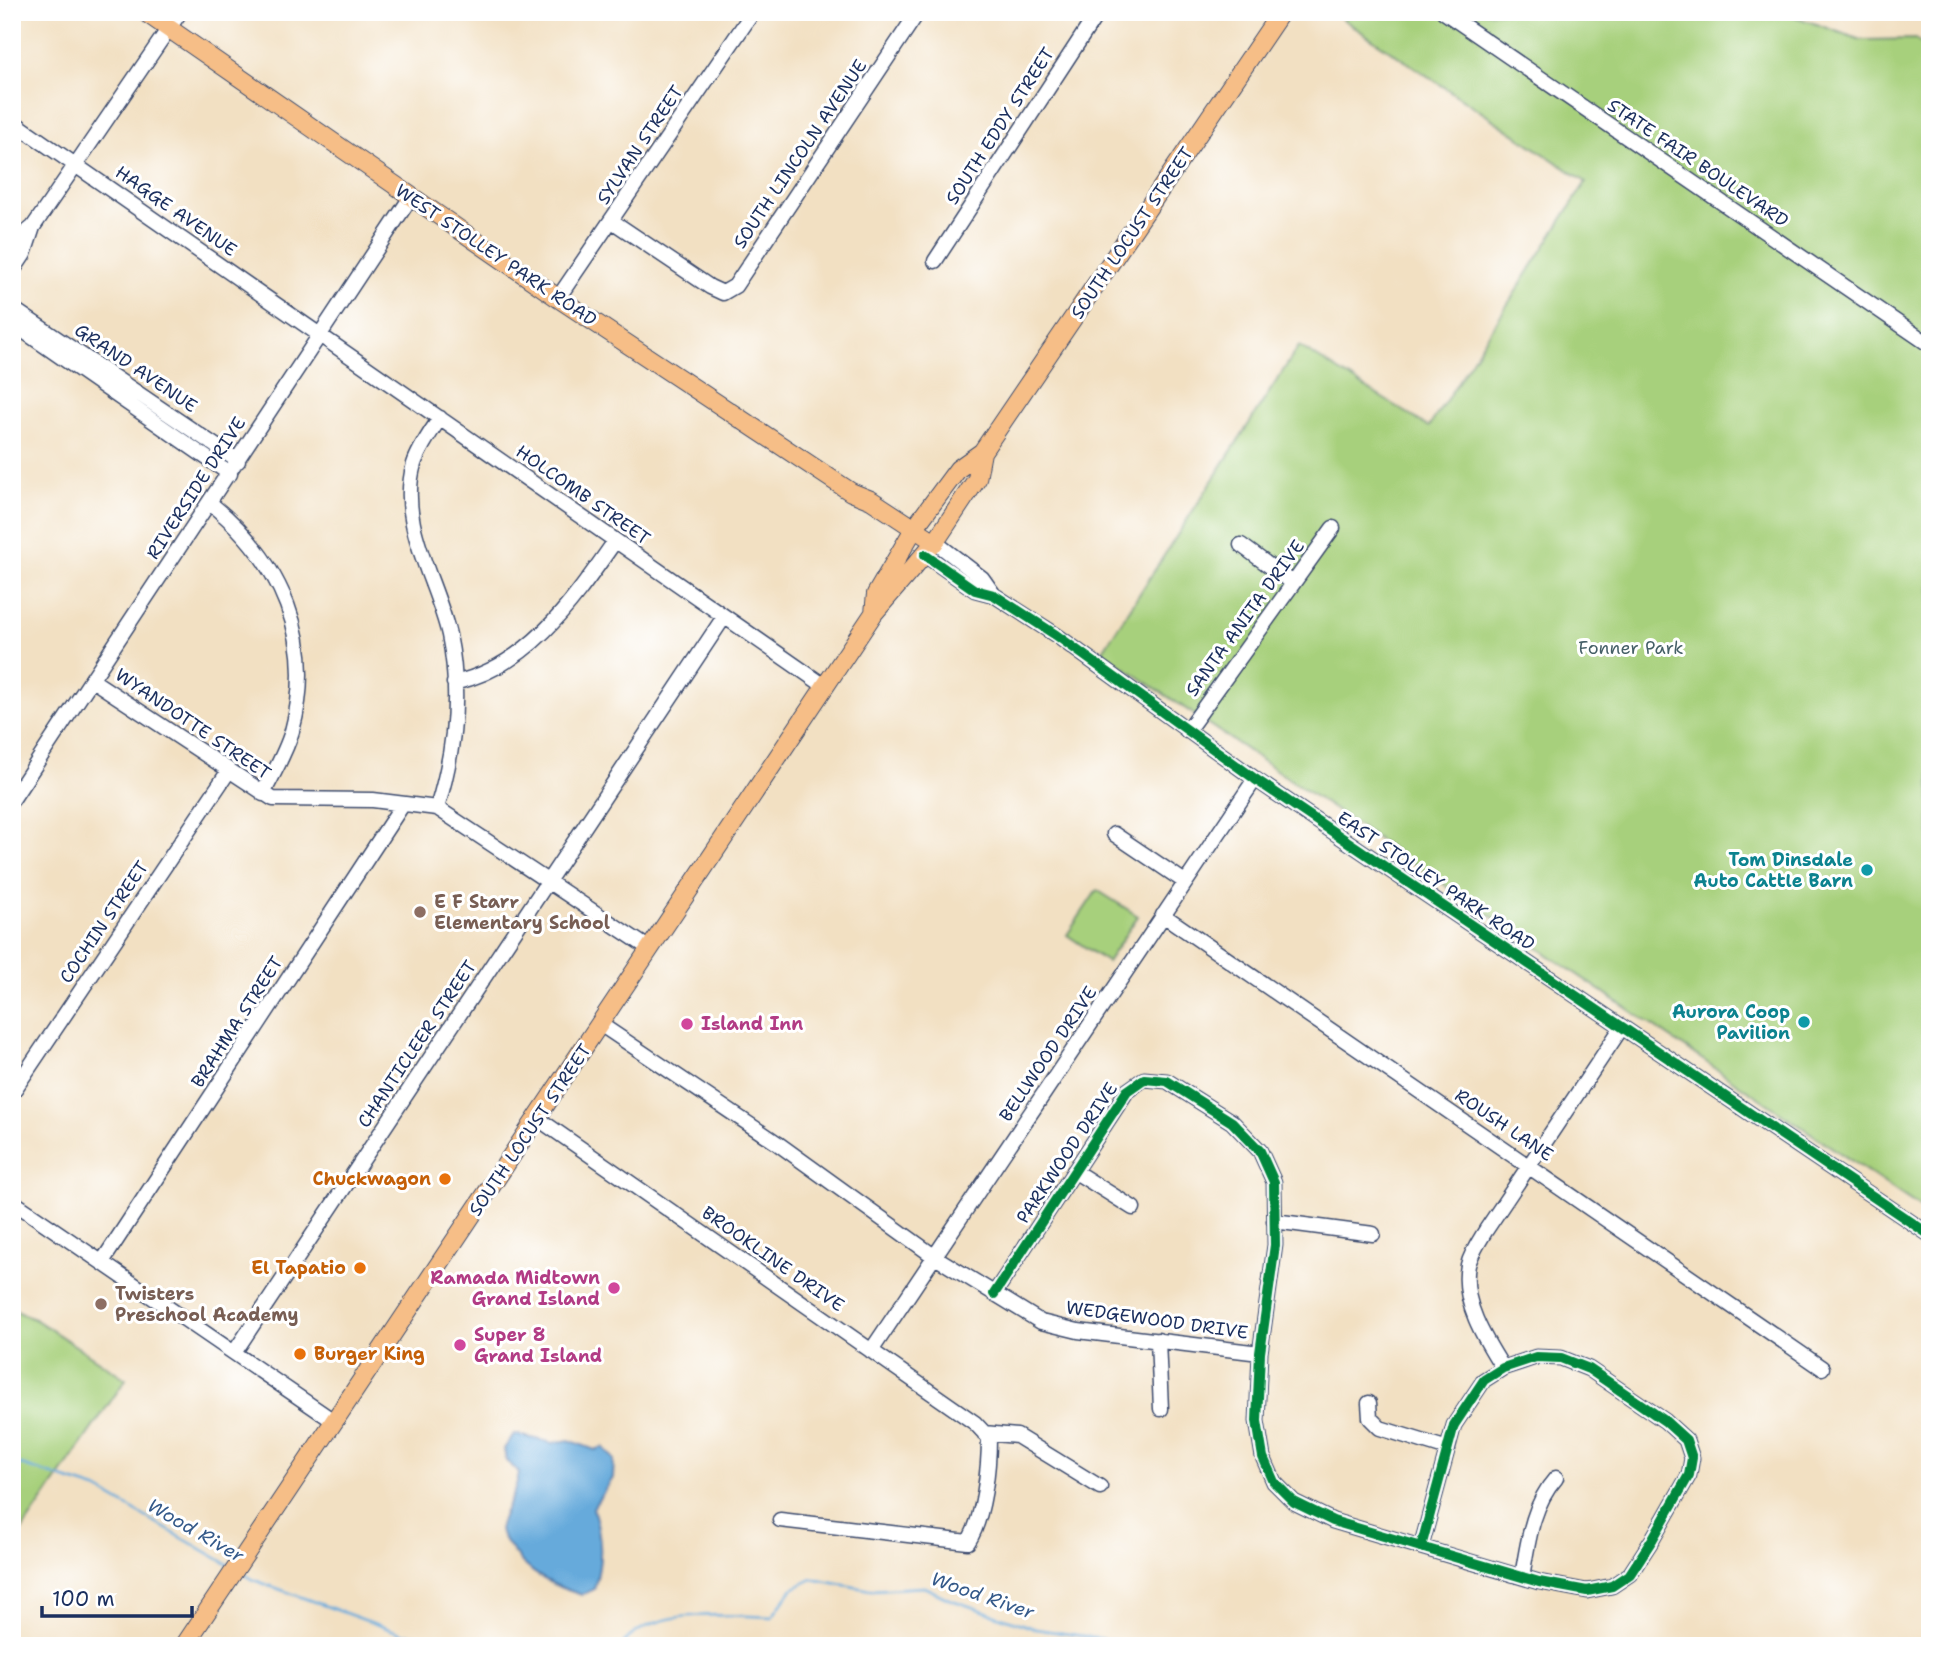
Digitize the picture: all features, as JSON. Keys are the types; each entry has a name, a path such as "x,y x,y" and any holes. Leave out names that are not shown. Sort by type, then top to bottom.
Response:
{"main road":[{"name":"WEST STOLLEY PARK ROAD","path":"145,12 558,298 851,492 871,500 930,549"},
{"name":"SOUTH LOCUST STREET","path":"874,613 876,594 912,533 958,469 982,452 1281,12"},
{"name":"SOUTH LOCUST STREET","path":"184,1646 874,613 930,549 977,479 982,452"}],"street":[{"path":"12,244 33,226 180,12"},
{"name":"SYLVAN STREET","path":"558,298 753,12"},
{"name":"SOUTH LINCOLN AVENUE","path":"612,221 703,283 723,293 735,286 918,12"},
{"name":"SOUTH EDDY STREET","path":"935,261 1098,12"},
{"name":"STATE FAIR BOULEVARD","path":"1444,12 1930,345"},
{"name":"HAGGE AVENUE","path":"12,121 318,332"},
{"name":"RIVERSIDE DRIVE","path":"12,800 230,474 318,332 411,197"},
{"path":"12,272 24,254 33,226"},
{"name":"GRAND AVENUE","path":"12,308 32,330 230,474"},
{"name":"GRAND AVENUE","path":"13,325 48,333 238,461"},
{"path":"12,342 32,330"},
{"name":"HOLCOMB STREET","path":"318,332 825,687"},
{"path":"437,808 448,772 456,701 449,636 436,591 419,550 412,516 410,485 414,463 440,418"},
{"path":"210,503 227,517 272,570 294,618 301,679 298,707 291,734 263,794"},
{"name":"SANTA ANITA DRIVE","path":"1187,731 1333,528"},
{"path":"454,682 497,666 534,642 565,613 615,541"},
{"path":"1241,545 1293,583"},
{"name":"EAST STOLLEY PARK ROAD","path":"930,549 982,578 994,595 1056,635 1255,779 1930,1235"},
{"name":"CHANTICLEER STREET","path":"234,1353 724,617"},
{"name":"WYANDOTTE STREET","path":"92,680 273,800 373,800 437,808 650,949"},
{"name":"COCHIN STREET","path":"12,1093 228,772"},
{"name":"BELLWOOD DRIVE","path":"871,1350 1255,779"},
{"name":"BRAHMA STREET","path":"102,1262 403,804"},
{"path":"1114,834 1185,882"},
{"name":"ROUSH LANE","path":"1163,915 1822,1368"},
{"name":"WEDGEWOOD DRIVE","path":"600,1024 777,1143 935,1257 1041,1322 1078,1332 1260,1353 1257,1421 1262,1457 1274,1482 1294,1502 1333,1521 1522,1577 1587,1591 1612,1586 1630,1574 1689,1475 1692,1458 1686,1440 1672,1427 1589,1369 1561,1357 1536,1357 1503,1368"},
{"path":"1421,1547 1454,1425 1484,1380 1503,1368 1482,1335 1469,1297 1468,1264 1486,1230 1528,1165 1622,1027"},
{"name":"PARKWOOD DRIVE","path":"994,1294 1128,1091 1144,1079 1167,1082 1232,1122 1260,1151 1274,1182 1275,1245 1260,1353"},
{"name":"BROOKLINE DRIVE","path":"537,1118 975,1423 984,1433"},
{"path":"1074,1171 1133,1208"},
{"path":"12,1200 335,1422"},
{"path":"1274,1221 1373,1234"},
{"path":"1158,1340 1161,1409"},
{"path":"1368,1404 1370,1418 1380,1428 1448,1449"},
{"path":"984,1433 999,1432 1017,1436 1100,1487"},
{"path":"780,1520 968,1542 975,1532 989,1462 989,1438 984,1433"},
{"path":"1522,1577 1530,1528 1545,1490 1556,1478"}],"green space":[{"name":"Fonner Park","path":"1332,12 1782,12 1861,40 1916,39 1930,52 1930,1214 1102,652 1299,346 1429,427 1586,182"},
{"path":"1097,890 1138,916 1107,962 1067,935"},
{"path":"12,1309 36,1320 126,1379 12,1545"}],"water":[{"path":"514,1434 553,1443 569,1440 595,1450 603,1447 614,1459 613,1478 593,1508 600,1548 597,1578 594,1589 582,1595 555,1585 533,1572 514,1554 499,1530 519,1472 506,1461 504,1449"}],"waterway":[{"name":"Wood River","path":"12,1462 99,1490 229,1565"},
{"name":"Wood River","path":"241,1572 254,1580 403,1634 456,1638 489,1646"},
{"name":"Wood River","path":"621,1646 635,1633 652,1624 671,1619 712,1615 772,1617 792,1589 812,1579 871,1590 924,1587 949,1599 1036,1629 1150,1646"}],"cycle path":[{"path":"925,555 975,590 994,595 1056,635 1255,779 1930,1235"},
{"path":"994,1294 1127,1091 1144,1079 1167,1081 1232,1122 1260,1151 1274,1182 1275,1245 1260,1353 1257,1421 1263,1457 1274,1482 1294,1502 1333,1521 1539,1582 1587,1591 1612,1586 1630,1574 1689,1475 1692,1458 1686,1440 1665,1421 1589,1369 1561,1358 1536,1357 1503,1368 1484,1380 1454,1425 1421,1547"}],"place":[{"name":"Tom Dinsdale Auto Cattle Barn","path":"1867,870"},
{"name":"E F Starr Elementary School","path":"420,912"},
{"name":"Aurora Coop Pavilion","path":"1804,1022"},
{"name":"Island Inn","path":"687,1024"},
{"name":"Chuckwagon","path":"445,1179"},
{"name":"El Tapatio","path":"360,1268"},
{"name":"Ramada Midtown Grand Island","path":"614,1288"},
{"name":"Twisters Preschool Academy","path":"101,1304"},
{"name":"Super 8 Grand Island","path":"460,1345"},
{"name":"Burger King","path":"300,1354"}]}
